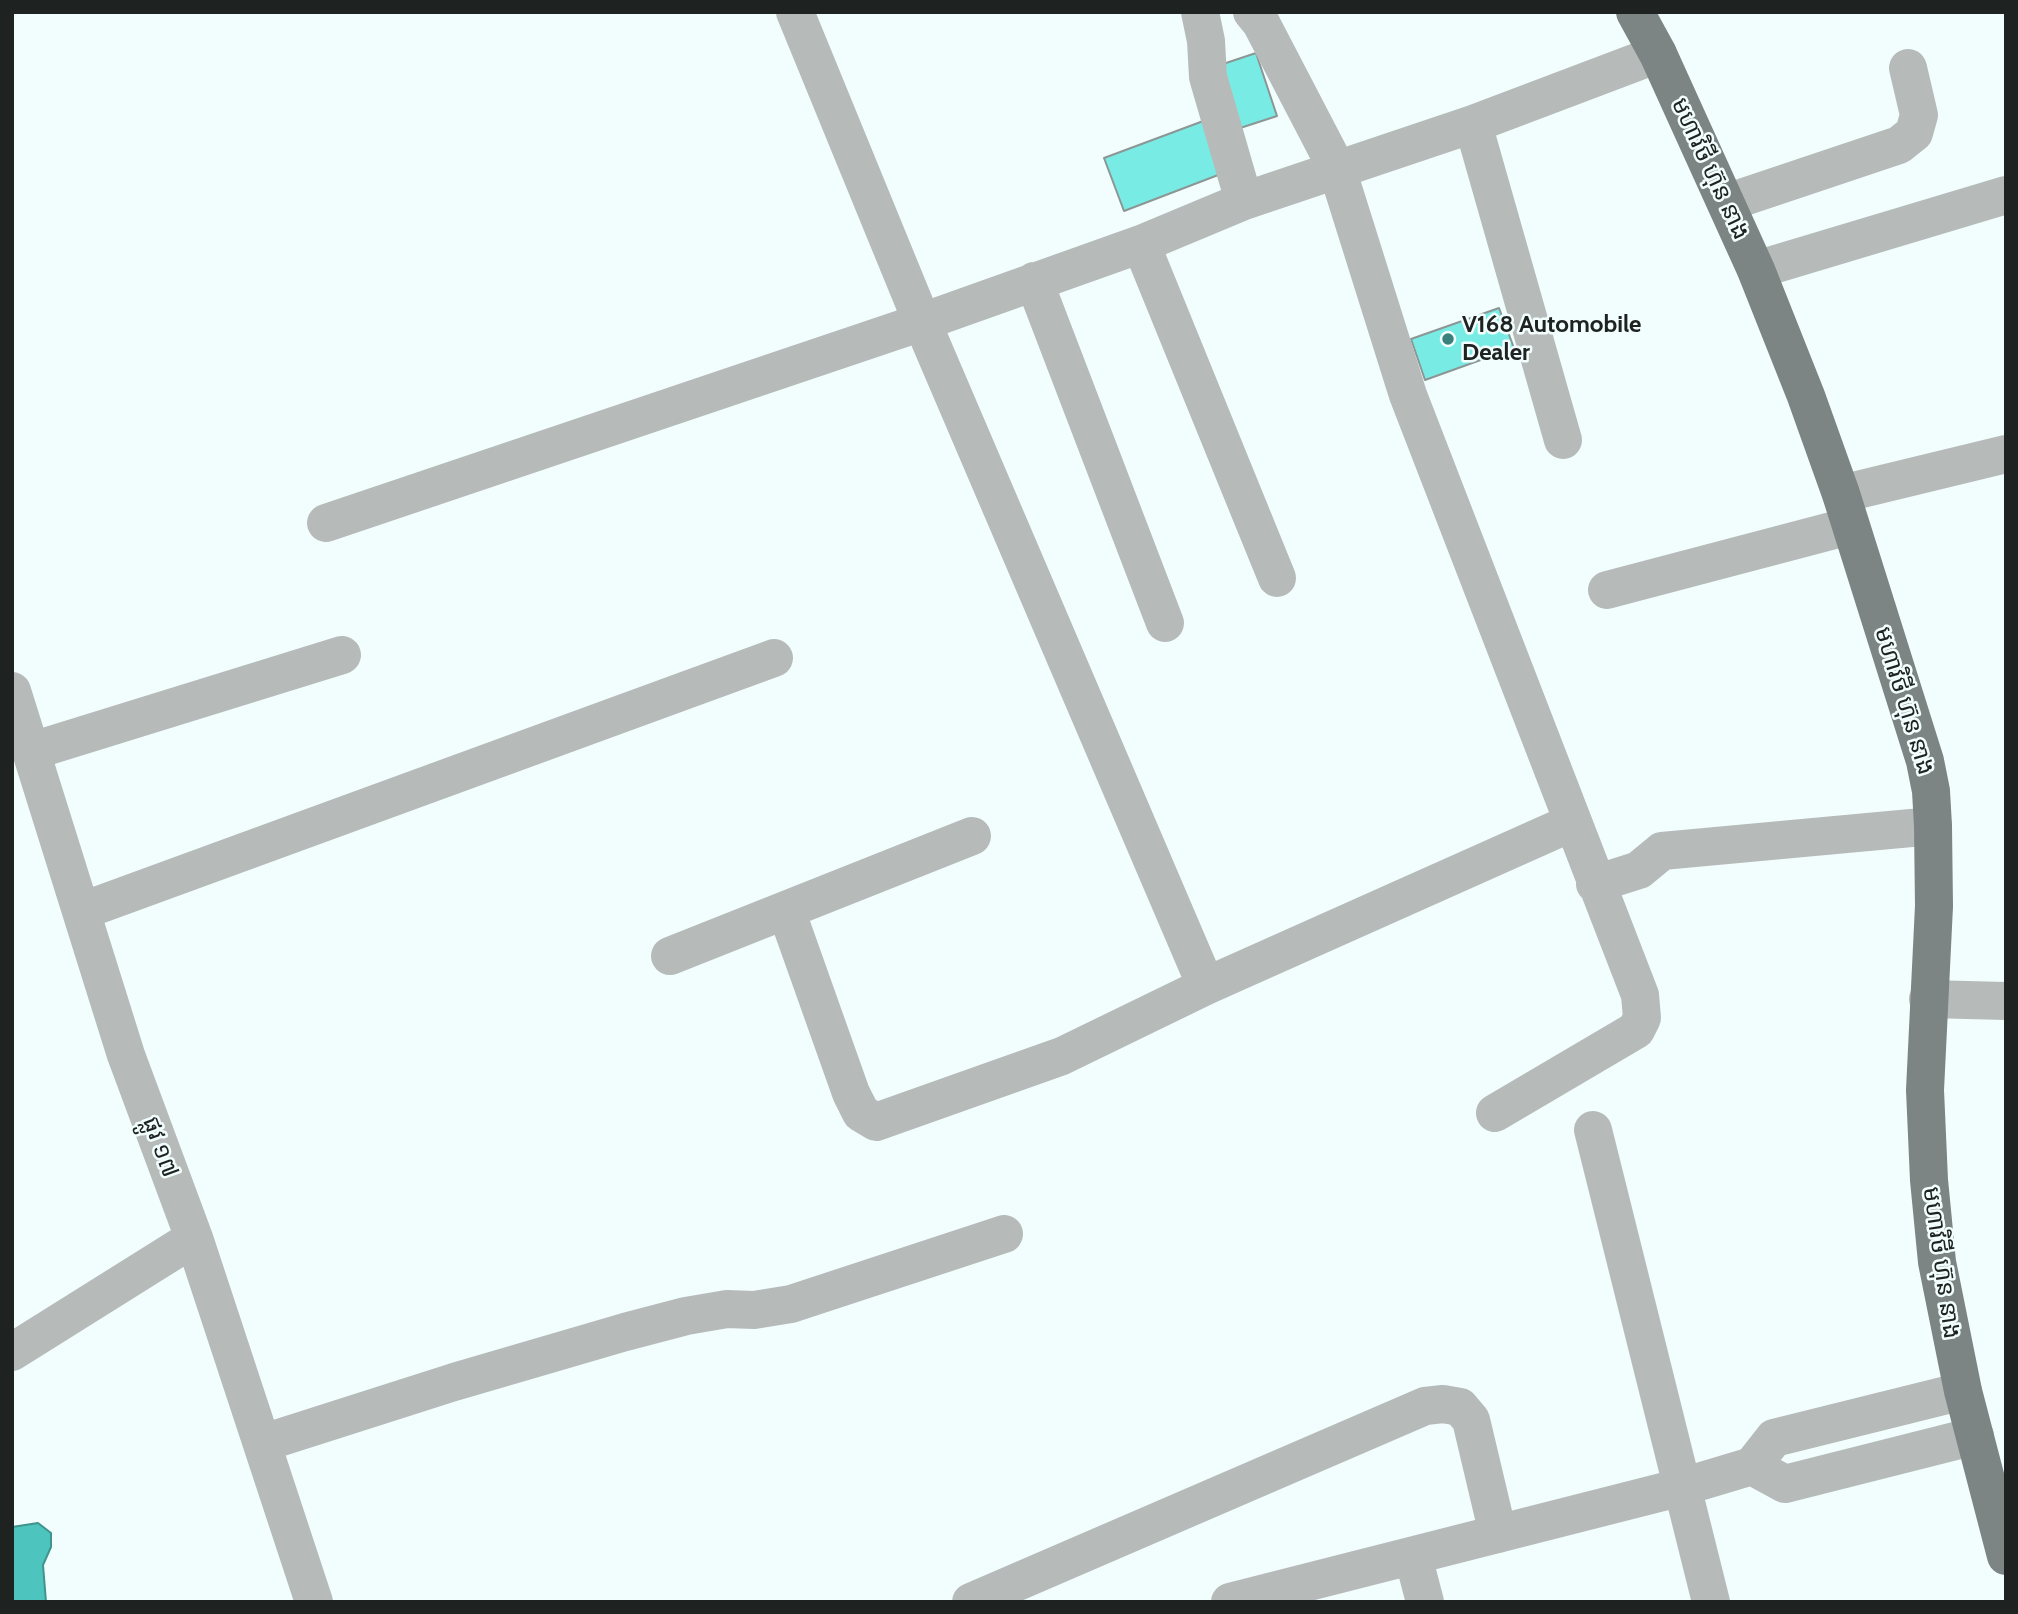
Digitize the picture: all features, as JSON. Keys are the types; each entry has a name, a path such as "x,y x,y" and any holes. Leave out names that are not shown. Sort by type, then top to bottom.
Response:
{"main road":[{"name":"មហាវិថី ហ៊ុន នាង","path":"1635,12 1658,54 1756,270 1806,396 1846,510 1925,761 1933,826 1934,906 1925,1090 1929,1180 1937,1262 1963,1391 2006,1556"}],"street":[{"path":"795,12 922,322 1206,986"},
{"path":"1200,12 1206,41 1208,77 1244,201"},
{"path":"1252,12 1261,23 1337,169 1408,395 1571,823 1640,995 1642,1018 1636,1030 1495,1113"},
{"path":"326,523 922,322 1141,244 1244,201 1473,124 1658,54"},
{"path":"1726,203 1899,145 1914,132 1919,115 1908,68"},
{"path":"1473,124 1563,440"},
{"path":"1756,270 2006,195"},
{"path":"1141,244 1277,578"},
{"path":"1034,281 1165,623"},
{"path":"1607,590 2006,454"},
{"path":"32,751 342,655"},
{"path":"82,911 774,658"},
{"name":"ផ្លូវ ១៧","path":"12,691 126,1055 194,1238 314,1602"},
{"path":"786,910 851,1093 861,1113 876,1122 1062,1056 1206,986 1571,823"},
{"path":"1595,884 1639,870 1662,851 1933,826"},
{"path":"670,956 972,836"},
{"path":"1928,999 2006,1001"},
{"path":"1592,1130 1711,1602"},
{"path":"263,1443 454,1382 625,1332 726,1309 754,1310 790,1304 1004,1234"},
{"path":"12,1352 194,1238"},
{"path":"1230,1602 1682,1487 1752,1466 1774,1438 1963,1391"},
{"path":"971,1602 1425,1406 1443,1404 1460,1407 1471,1420 1498,1534"},
{"path":"1752,1466 1785,1484 1975,1436"},
{"path":"1413,1556 1425,1602"}],"water":[{"path":"38,1523 51,1533 51,1547 43,1565 46,1602 12,1602 12,1527"}],"building":[{"path":"1256,53 1277,116 1231,131 1211,68"},
{"path":"1206,120 1226,172 1124,211 1104,158"},
{"path":"1499,308 1514,348 1425,380 1411,339"}],"place":[{"name":"V168 Automobile Dealer","path":"1448,339"}]}
